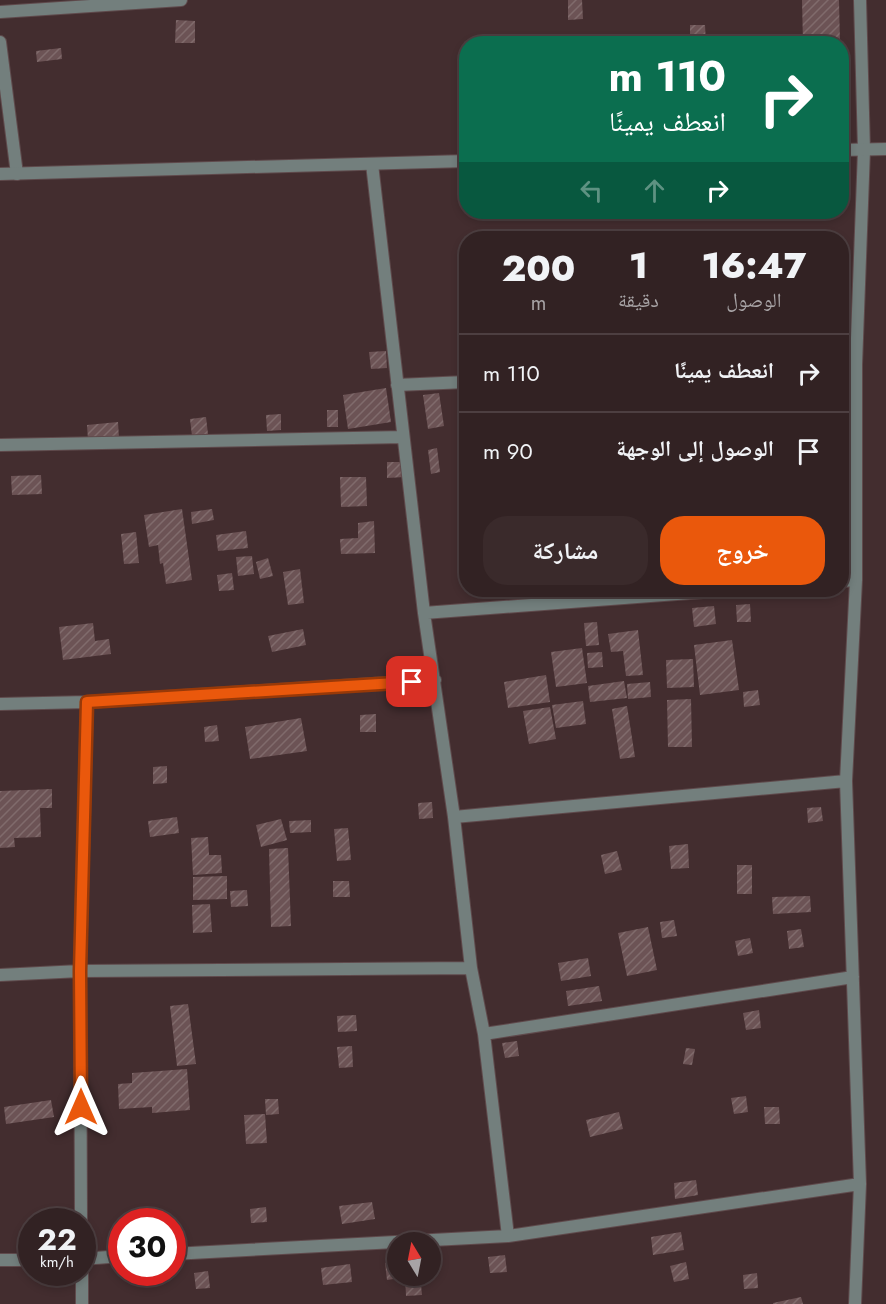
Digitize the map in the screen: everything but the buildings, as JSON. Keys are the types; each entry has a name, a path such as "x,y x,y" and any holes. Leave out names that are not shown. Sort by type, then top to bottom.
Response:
{"street":[{"path":"0,12 181,0"},
{"path":"855,1304 860,1184 846,781 856,580 856,365 864,150 860,0"},
{"path":"0,42 17,174"},
{"path":"849,150 886,149"},
{"path":"0,174 459,161"},
{"path":"372,164 424,613 454,817 471,968 484,1034 507,1236"},
{"path":"849,365 856,365"},
{"path":"397,385 459,382"},
{"path":"0,445 404,437"},
{"path":"849,580 856,580"},
{"path":"424,613 637,597"},
{"path":"0,704 87,702 435,680"},
{"path":"81,1208 80,971 87,702"},
{"path":"454,817 846,781"},
{"path":"0,975 80,971 471,968"},
{"path":"484,1034 854,977"},
{"path":"186,1253 507,1236 860,1184"},
{"path":"0,1260 18,1260"},
{"path":"82,1286 82,1304"}],"route":[{"path":"81,1107 80,971 87,702 412,682"}]}
